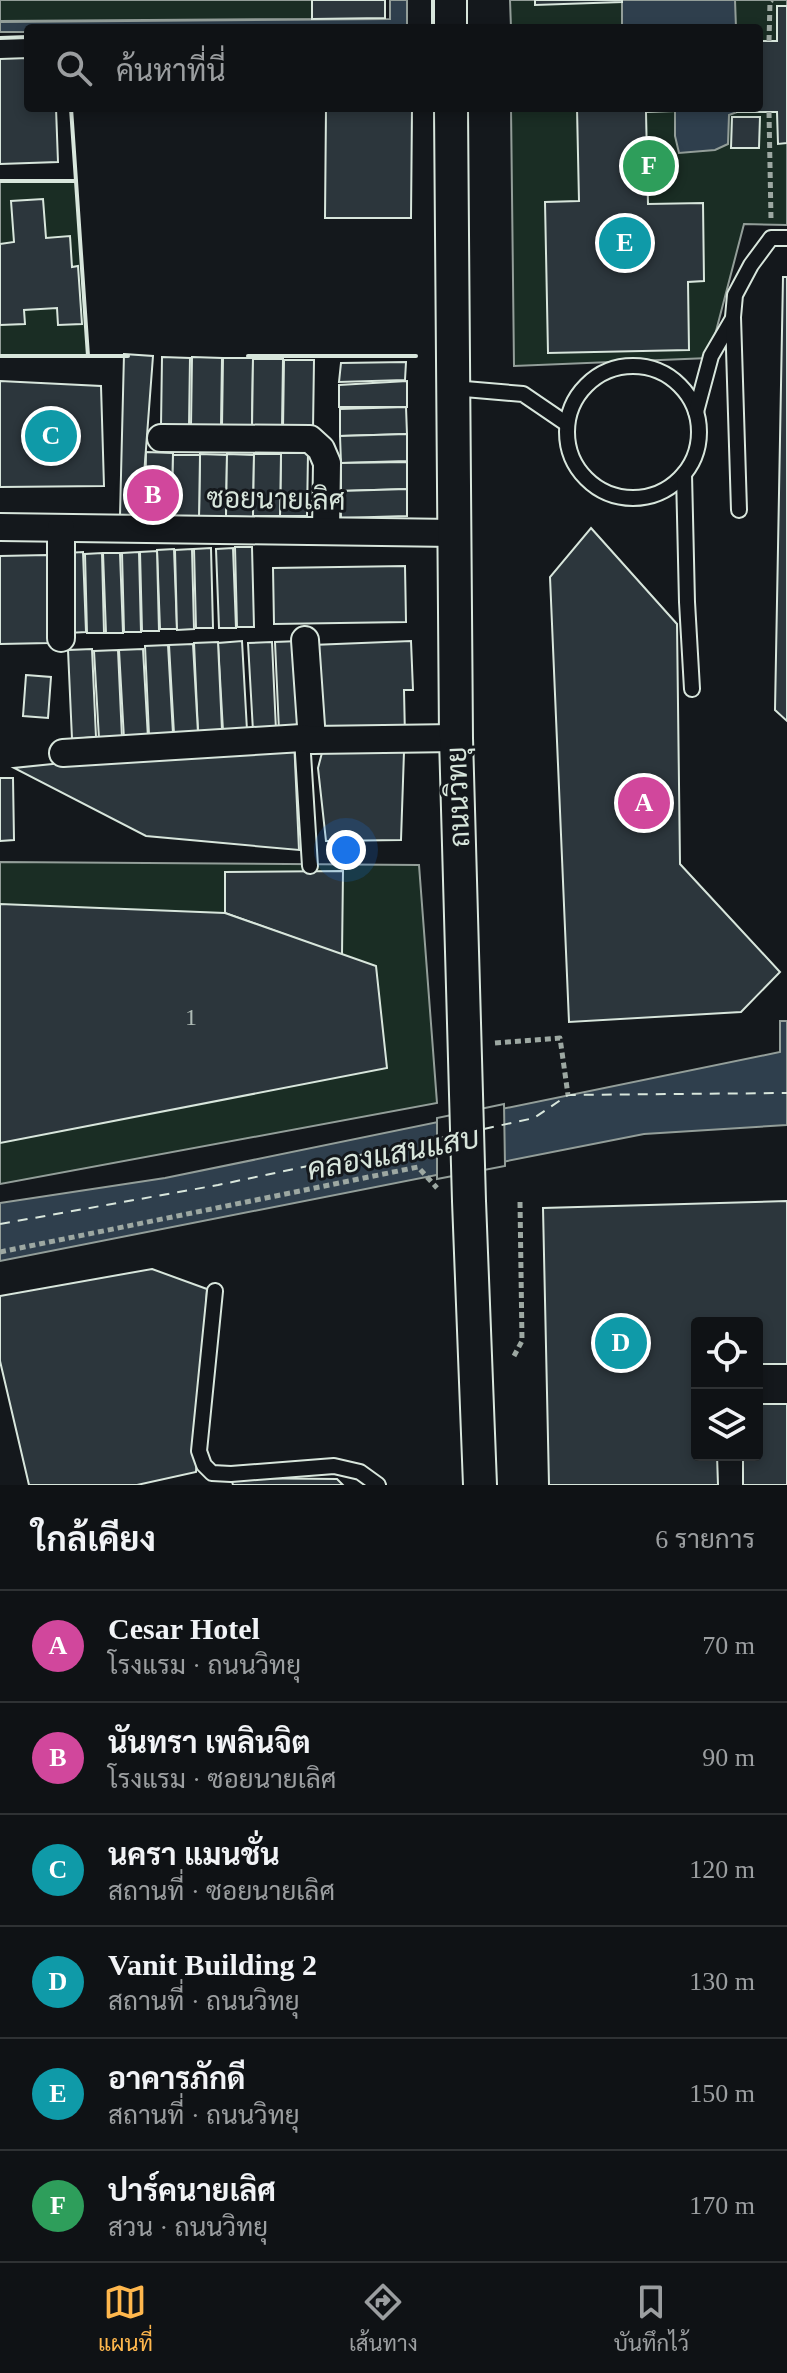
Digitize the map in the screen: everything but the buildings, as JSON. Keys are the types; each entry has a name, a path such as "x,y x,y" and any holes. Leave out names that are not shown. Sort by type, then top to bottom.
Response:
{"street":[{"path":"450,0 450,24"},
{"name":"ถนนวิทยุ","path":"451,112 456,738 465,1057 454,1196 480,1485"},
{"path":"161,438 310,439 321,449 327,463 326,531"},
{"name":"ซอยนายเลิศ","path":"0,527 454,533"},
{"path":"61,528 61,638"},
{"path":"305,640 307,739"},
{"path":"63,753 307,739 456,738"}],"lane":[{"path":"739,510 733,317 735,295 751,265 771,238 787,238"},
{"path":"696,412 711,356 733,317"},
{"path":"641,366 661,372 679,384 699,419 700,440 693,462 684,474 660,493 637,498 614,496 593,485 578,468 568,447 567,424 572,404 584,387 601,374 620,367 641,366"},
{"path":"453,388 523,394 567,424"},
{"path":"684,474 692,689"},
{"path":"307,739 310,866"},
{"path":"215,1291 199,1451 204,1465 212,1473 231,1474 334,1466 360,1472 378,1485"}],"path":[{"path":"769,41 772,0"},
{"path":"769,112 771,238"},
{"path":"465,1057 560,1038 568,1095"},
{"path":"0,1252 418,1167 454,1196"},
{"path":"514,1356 522,1341 520,1201"}],"green space":[{"path":"0,0 312,0 312,19 0,21"},
{"path":"510,0 787,0 787,225 744,224 709,358 514,366 511,112 763,112 763,24 511,24"},
{"path":"0,181 76,181 88,356 0,356"},
{"path":"0,862 419,865 437,1103 0,1184"}],"water":[{"path":"390,0 407,0 407,24 24,24 24,32 0,32 0,22 390,19"},
{"path":"622,0 735,0 736,24 622,24"},
{"path":"675,112 737,112 729,115 728,144 715,150 679,153"},
{"name":"คลองแสนแสบ","path":"780,1021 787,1021 787,1125 644,1134 0,1261 0,1203 165,1178 780,1052"}],"pier":[{"path":"504,1104 505,1166 437,1179 437,1118"}],"ferry route":[{"path":"484,1129 534,1118 568,1095 787,1093"},
{"path":"0,1224 218,1185 450,1136"}],"wall":[{"path":"433,0 433,24"},
{"path":"0,38 24,37"},
{"path":"71,112 76,181"},
{"path":"0,181 76,181 88,356 0,356"},
{"path":"88,356 128,356"},
{"path":"248,356 416,356"}],"place":[{"name":"ปาร์คนายเลิศ","path":"649,166"},
{"name":"อาคารภักดี","path":"625,243"},
{"name":"นครา แมนชั่น","path":"51,436"},
{"name":"นันทรา เพลินจิต","path":"153,495"},
{"name":"Cesar Hotel","path":"644,803"},
{"name":"Vanit Building 2","path":"621,1343"}]}
